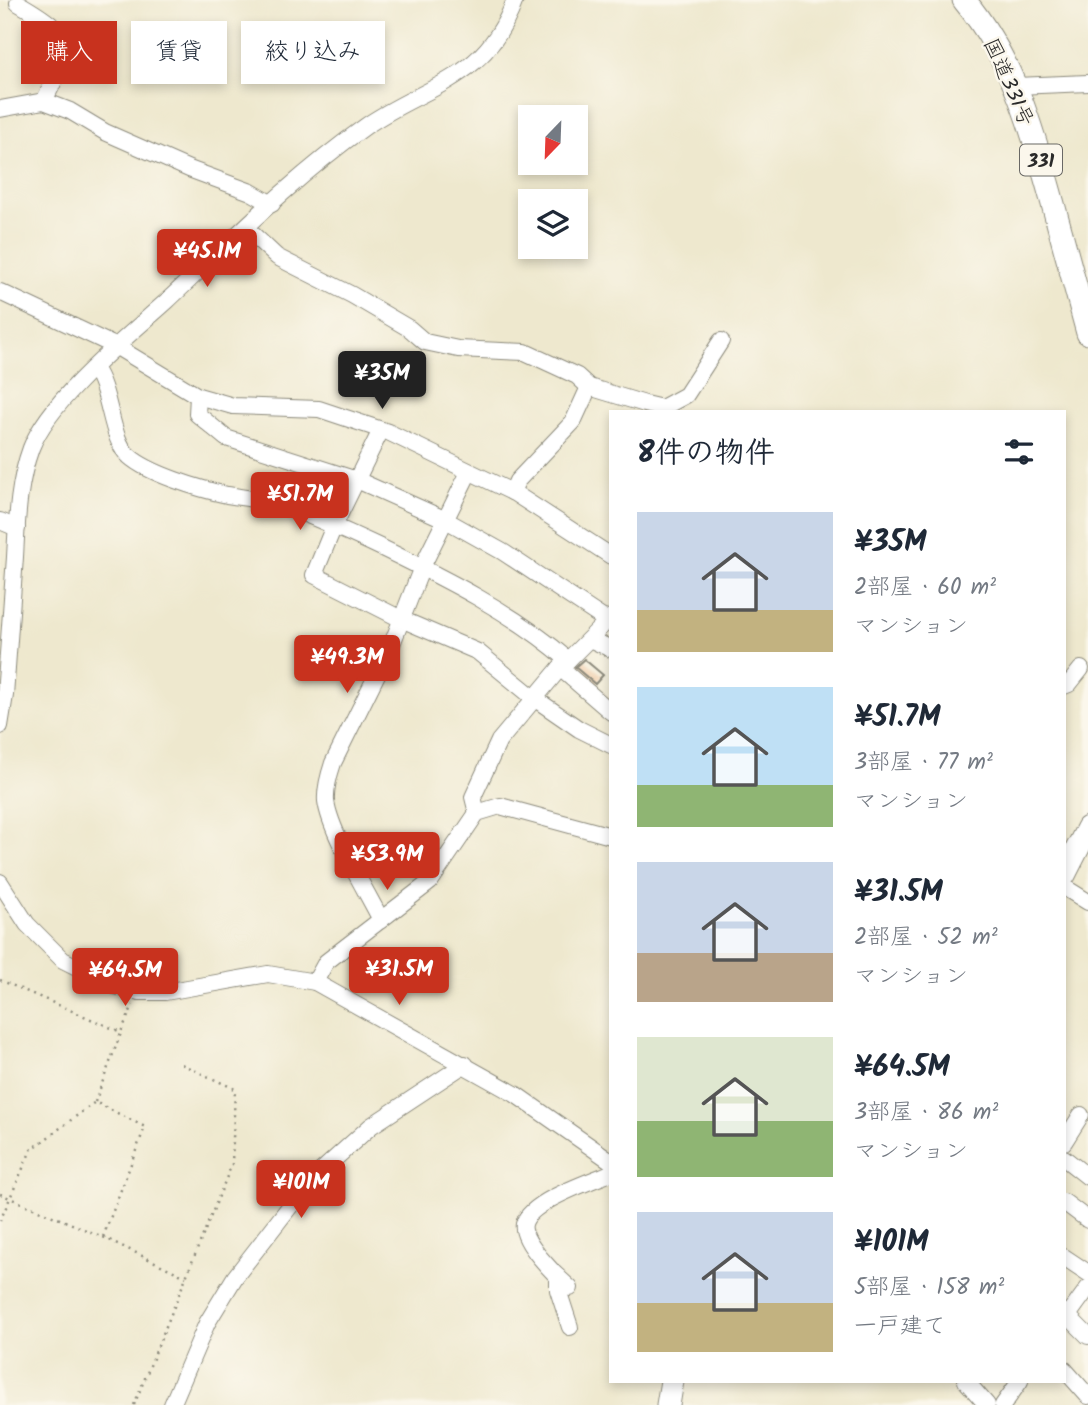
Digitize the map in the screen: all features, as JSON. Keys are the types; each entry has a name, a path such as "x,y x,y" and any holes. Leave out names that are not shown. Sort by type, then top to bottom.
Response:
{"highway":[{"name":"国道331号","path":"964,0 996,46 1016,86 1083,298 1088,333"},
{"path":"1066,871 1088,828"},
{"path":"668,1405 672,1383"}],"street":[{"path":"0,726 5,695 20,485 32,446 56,407 94,368 322,160 368,125 440,87 472,65 499,33 515,0"},
{"path":"18,3 62,35 65,48 60,70 44,101"},
{"path":"1016,86 1088,83"},
{"path":"0,109 44,101 70,111 105,132 189,169 251,192 272,204"},
{"path":"246,228 277,257 352,295 410,329 425,342 458,349 525,352 576,376 589,387 663,408 686,396 721,341"},
{"path":"0,292 117,347 198,396 233,406 319,410 381,430 512,492 609,555"},
{"path":"94,368 102,379 114,426 127,455 152,471 222,494 282,505 422,567 541,637 609,710"},
{"path":"512,492 517,481 573,422 589,387"},
{"path":"198,396 197,414 226,438 356,480 444,519 503,552 609,619 564,664 499,741 473,797 477,813"},
{"path":"381,430 334,526 314,575 401,619 478,652 534,698 579,729 609,744"},
{"path":"381,920 334,826 326,801 327,782 333,763 392,644 422,567 469,472"},
{"path":"0,521 17,528"},
{"path":"590,639 609,648"},
{"path":"1066,666 1084,669"},
{"path":"1066,685 1084,669"},
{"path":"315,982 326,962 430,882 477,813 500,806 609,835"},
{"path":"0,882 27,924 63,960 115,986 139,992 165,992 268,974 315,982 515,1094 609,1160"},
{"path":"1066,888 1088,902"},
{"path":"172,1405 214,1312 235,1277 308,1182 371,1126 465,1064"},
{"path":"1066,1139 1080,1115"},
{"path":"1066,1160 1088,1177"},
{"path":"570,1327 558,1290 564,1282 525,1238 523,1226 528,1217 561,1193 609,1174"},
{"path":"1066,1204 1088,1220"},
{"path":"1066,1258 1088,1273"},
{"path":"1066,1315 1088,1288"},
{"path":"1066,1317 1088,1336"},
{"path":"1066,1371 1088,1396"},
{"path":"968,1383 987,1405"},
{"path":"1003,1405 1019,1383"}],"path":[{"path":"0,980 121,1032"},
{"path":"0,1221 31,1150 95,1102 139,992"},
{"path":"134,1405 232,1164 235,1089 179,1063"},
{"path":"95,1102 145,1127 103,1237"},
{"path":"0,1194 103,1237 186,1277"}],"building":[{"path":"584,659 603,675 595,684 575,667"}]}
